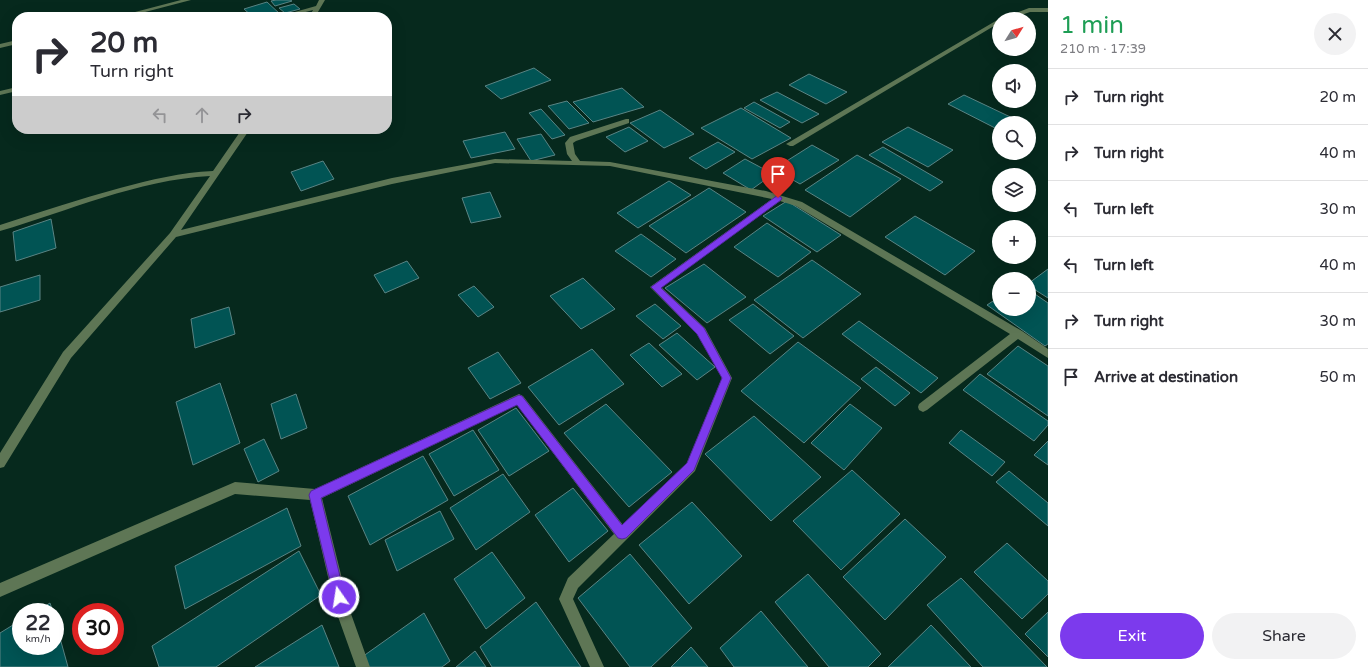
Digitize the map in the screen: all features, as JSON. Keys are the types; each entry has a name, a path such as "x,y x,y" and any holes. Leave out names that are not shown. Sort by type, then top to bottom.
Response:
{"street":[{"path":"140,12 188,0"},
{"path":"315,12 322,0"},
{"path":"299,12 318,7"},
{"path":"1024,12 1030,10 1048,10"},
{"path":"790,144 992,25"},
{"path":"0,46 12,43"},
{"path":"0,93 12,90"},
{"path":"578,163 571,154 569,143 573,139 626,121"},
{"path":"0,463 66,355 173,235 243,134"},
{"path":"173,235 392,181 495,161 610,164 778,198 799,204 1018,334 1048,354"},
{"path":"0,228 66,205 161,180 192,174 216,173"},
{"path":"597,667 566,599 572,583 690,467 727,378 700,331 655,287 778,198"},
{"path":"923,406 1018,334"},
{"path":"0,590 235,488 315,495 519,399 622,534"},
{"path":"315,495 342,611 363,667"}],"building":[{"path":"271,1 292,1 275,6"},
{"path":"267,2 278,12 247,12 244,9"},
{"path":"294,4 300,9 284,12 279,8"},
{"path":"534,68 551,80 501,99 485,86"},
{"path":"809,74 847,92 826,104 789,85"},
{"path":"622,88 644,107 593,122 573,102"},
{"path":"777,92 819,114 802,123 760,100"},
{"path":"964,95 1008,116 992,116 992,126 948,104"},
{"path":"567,101 589,123 569,129 548,106"},
{"path":"754,102 790,122 780,128 744,108"},
{"path":"741,108 791,138 752,159 701,128"},
{"path":"541,109 565,135 552,139 529,113"},
{"path":"660,110 694,134 664,148 630,123"},
{"path":"629,127 648,141 625,152 606,137"},
{"path":"908,127 953,150 928,167 882,142"},
{"path":"505,132 515,149 471,158 463,141"},
{"path":"541,134 555,155 531,161 517,139"},
{"path":"718,142 735,152 706,169 689,158"},
{"path":"812,145 839,160 800,184 774,169"},
{"path":"883,147 943,182 930,191 869,155"},
{"path":"857,155 901,179 850,217 805,190"},
{"path":"745,159 773,174 751,190 723,173"},
{"path":"323,161 334,179 301,191 291,172"},
{"path":"669,181 691,195 638,228 617,213"},
{"path":"709,188 746,212 686,253 649,226"},
{"path":"490,192 501,217 471,223 462,198"},
{"path":"787,201 841,235 817,252 763,216"},
{"path":"915,216 975,251 945,275 885,237"},
{"path":"51,219 56,248 16,261 13,232"},
{"path":"767,223 811,252 778,277 734,247"},
{"path":"641,234 676,259 651,277 615,251"},
{"path":"812,260 861,294 803,338 754,300"},
{"path":"407,261 419,278 385,293 374,275"},
{"path":"704,264 746,297 707,323 665,288"},
{"path":"1048,269 1048,298 1036,290 1036,278"},
{"path":"40,275 40,300 0,312 0,287"},
{"path":"583,278 615,309 581,329 550,296"},
{"path":"474,286 494,307 478,317 458,295"},
{"path":"1036,295 1048,303 1048,344 1045,346 1003,316 1036,316"},
{"path":"992,302 992,309 987,305"},
{"path":"655,304 681,326 663,339 636,316"},
{"path":"753,304 794,336 770,354 729,320"},
{"path":"229,307 235,334 195,348 191,319"},
{"path":"859,321 938,378 921,393 842,334"},
{"path":"677,333 715,367 697,380 659,345"},
{"path":"798,342 861,388 804,443 741,391"},
{"path":"649,343 682,374 662,387 630,355"},
{"path":"1018,346 1048,366 1048,416 987,374"},
{"path":"592,349 624,384 559,425 528,387"},
{"path":"498,352 521,383 490,399 468,368"},
{"path":"876,367 910,393 895,406 861,379"},
{"path":"980,374 1048,421 1048,425 1034,441 963,390"},
{"path":"220,383 240,443 193,465 176,402"},
{"path":"296,394 307,428 281,439 271,404"},
{"path":"606,404 672,472 629,507 564,433"},
{"path":"850,404 882,428 844,470 811,443"},
{"path":"516,408 549,451 509,476 478,430"},
{"path":"754,416 821,477 771,521 705,454"},
{"path":"473,430 499,470 454,496 429,454"},
{"path":"961,430 1005,462 992,476 949,443"},
{"path":"264,439 279,471 258,482 244,449"},
{"path":"1048,441 1048,465 1034,455"},
{"path":"423,456 448,500 370,545 348,496"},
{"path":"852,470 900,514 841,570 793,521"},
{"path":"1009,471 1048,503 1048,526 996,482"},
{"path":"503,474 530,512 476,550 450,508"},
{"path":"573,488 608,531 569,562 535,515"},
{"path":"692,502 742,556 689,604 639,545"},
{"path":"287,508 301,546 185,609 175,566"},
{"path":"440,511 454,539 397,571 385,540"},
{"path":"905,519 946,557 885,620 843,577"},
{"path":"1007,543 1048,581 1048,594 1022,619 974,572"},
{"path":"299,551 321,595 216,667 159,667 152,646"},
{"path":"492,552 525,598 486,629 454,579"},
{"path":"630,554 692,628 651,667 630,667 578,598"},
{"path":"808,574 881,654 868,667 829,667 775,602"},
{"path":"961,578 1047,667 983,667 927,605"},
{"path":"536,602 581,667 492,667 480,647"},
{"path":"761,611 808,667 734,667 720,648"},
{"path":"1048,612 1048,657 1025,634"},
{"path":"424,613 450,661 442,667 366,667 362,657"},
{"path":"322,625 339,667 255,667"},
{"path":"931,625 971,667 888,667"},
{"path":"12,626 12,655 64,655 64,653 68,667 0,667 0,633"},
{"path":"691,647 708,667 671,667"},
{"path":"475,651 486,667 456,667"}],"route":[{"path":"339,597 315,495 519,399 622,534 690,467 727,378 700,331 655,287 778,198"}]}
